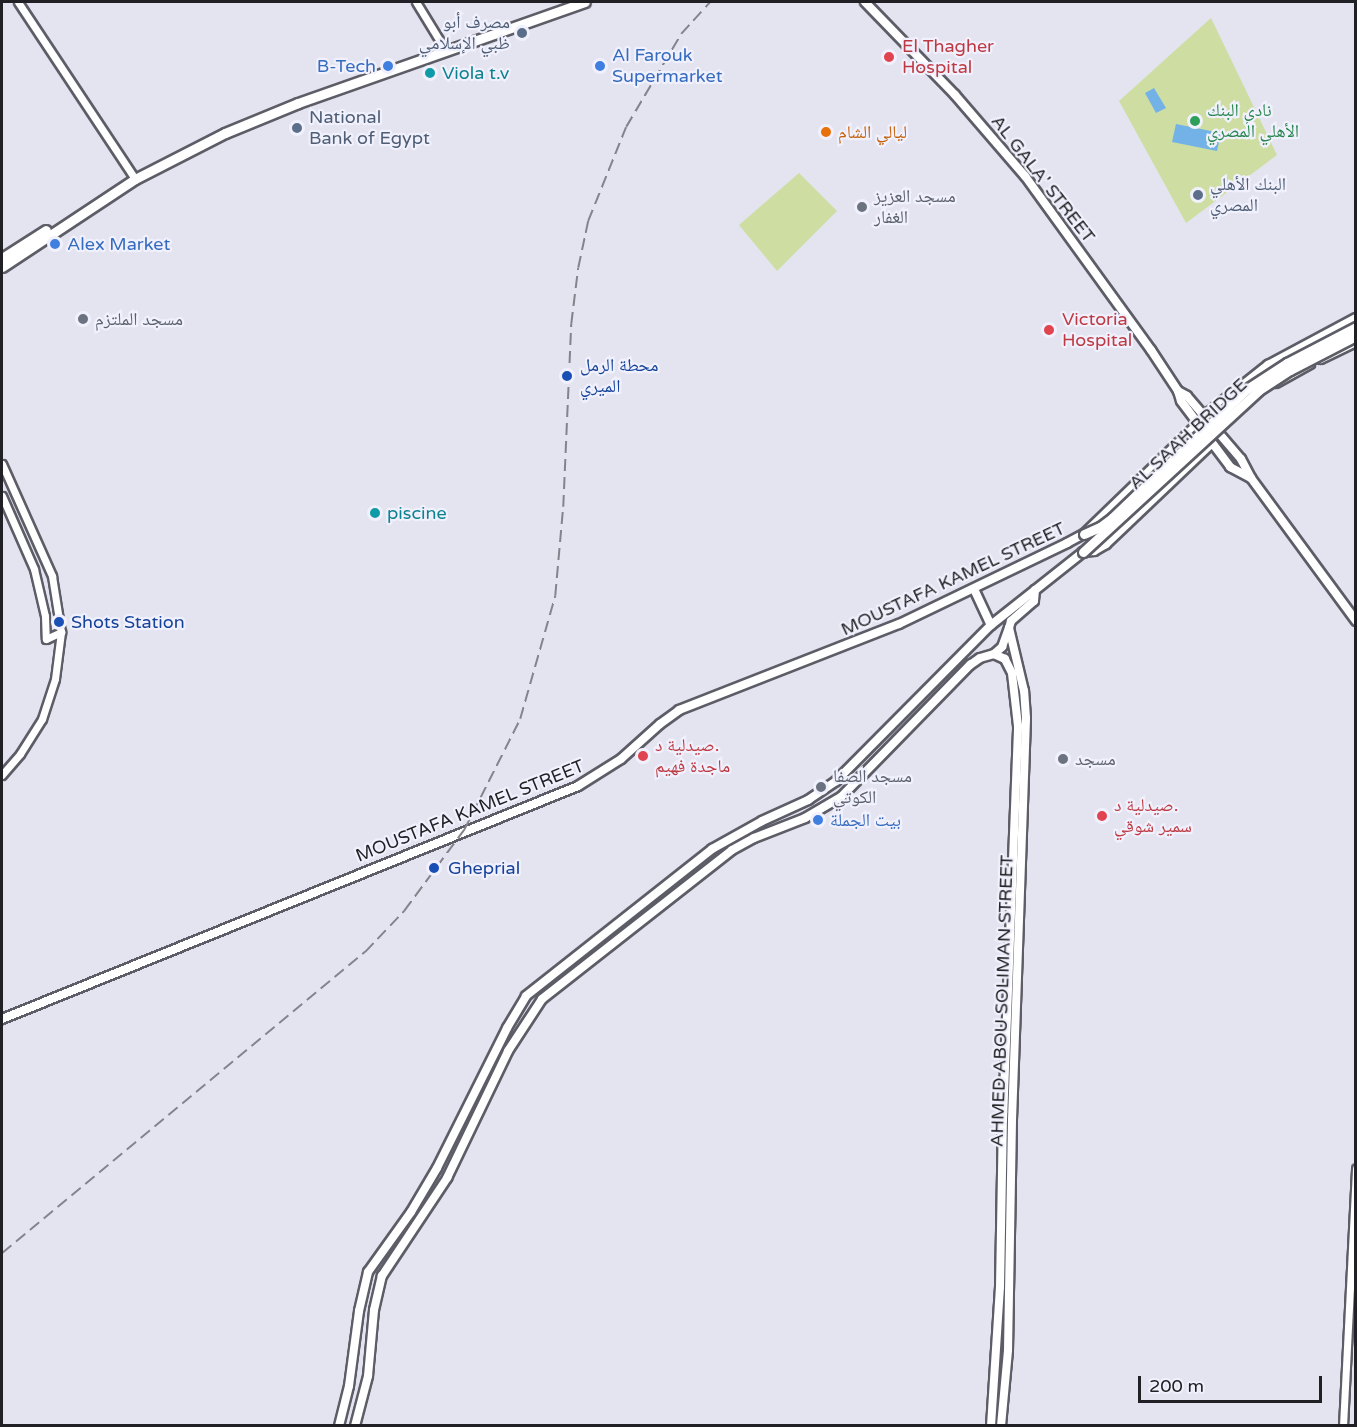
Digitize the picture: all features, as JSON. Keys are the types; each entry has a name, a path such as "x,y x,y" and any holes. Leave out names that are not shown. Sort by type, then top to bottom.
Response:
{"main road":[{"path":"445,49 574,2"},
{"path":"2,258 199,138 260,112 585,2"},
{"name":"AL GALA' STREET","path":"865,2 955,95 1025,176 1075,242 1178,391 1180,401 1236,472 1251,478"},
{"path":"2,267 134,177"},
{"path":"1204,416 1262,369 1356,318"},
{"name":"AL SAAH BRIDGE","path":"1084,534 1100,527 1112,518 1247,389 1287,363 1356,327"},
{"name":"AL SAAH BRIDGE","path":"1083,552 1259,390 1290,370 1356,336"},
{"path":"1219,433 1250,403 1273,385 1356,342"},
{"path":"1262,369 1261,381 1264,384 1273,385"},
{"name":"AL GALA' STREET","path":"1178,391 1185,394 1241,459 1251,478"},
{"name":"MOUSTAFA KAMEL STREET","path":"2,1019 578,786 621,759 679,710 864,638 974,589 1084,534 1198,424"},
{"name":"MOUSTAFA KAMEL STREET","path":"339,1425 350,1386 359,1311 368,1272 411,1212 437,1168 520,1004 544,981 626,920 675,876 712,849 762,821 808,800 836,781 991,625 1083,552 1094,551 1106,544 1212,443"},
{"path":"1251,478 1356,621"},
{"path":"974,589 991,625"},
{"path":"355,1425 368,1376 376,1292 382,1276 447,1178 508,1051 534,1008 562,980 720,860 754,838 805,818 841,797 970,665 980,658 994,654 1002,647 1011,621 1034,601 1035,590"},
{"name":"AHMED ABOU SOLIMAN STREET","path":"991,1425 1000,1287 1026,718 1024,691 1009,628"},
{"name":"AHMED ABOU SOLIMAN STREET","path":"994,654 1005,659 1012,673 1018,726 1009,1082 1010,1288 1008,1350 1001,1425"},
{"path":"712,849 720,860"},
{"path":"1000,1287 1010,1288"},
{"path":"996,1349 1008,1350"}],"street":[{"path":"18,2 134,177"},
{"path":"416,2 445,49"},
{"path":"2,464 52,576 61,632 55,679 46,709 33,735 2,775"},
{"path":"2,496 34,570 45,616 46,639 61,632"},
{"path":"1343,1425 1356,1168"}],"green space":[{"name":"نادي البنك الأهلي المصري","path":"1211,18 1277,155 1186,223 1119,101"},
{"path":"799,173 837,211 777,271 739,225"}],"water":[{"path":"1154,88 1166,108 1156,113 1145,93"},
{"path":"1176,124 1221,133 1217,151 1172,142"}],"railway":[{"path":"2,1253 365,952 404,911 464,830 520,719 555,596 563,507 571,324 578,268 588,221 626,127 681,34 710,2"}],"place":[{"name":"مصرف أبو ظبي الإسلامي","path":"522,33"},
{"name":"El Thagher Hospital","path":"889,57"},
{"name":"B-Tech","path":"388,66"},
{"name":"Al Farouk Supermarket","path":"600,66"},
{"name":"Viola t.v","path":"430,73"},
{"name":"نادي البنك الأهلي المصري","path":"1195,121"},
{"name":"National Bank of Egypt","path":"297,128"},
{"name":"ليالي الشام","path":"826,132"},
{"name":"البنك الأهلي المصري","path":"1198,195"},
{"name":"مسجد العزيز الغفار","path":"862,207"},
{"name":"Alex Market","path":"55,244"},
{"name":"مسجد الملتزم","path":"83,319"},
{"name":"Victoria Hospital","path":"1049,330"},
{"name":"محطة الرمل الميري","path":"567,376"},
{"name":"piscine","path":"375,513"},
{"name":"Shots Station","path":"59,622"},
{"name":"صيدلية د. ماجدة فهيم","path":"643,756"},
{"name":"مسجد","path":"1063,759"},
{"name":"مسجد الصفا الكوتي","path":"821,787"},
{"name":"صيدلية د. سمير شوقي","path":"1102,816"},
{"name":"بيت الجملة","path":"818,820"},
{"name":"Gheprial","path":"434,868"}]}
